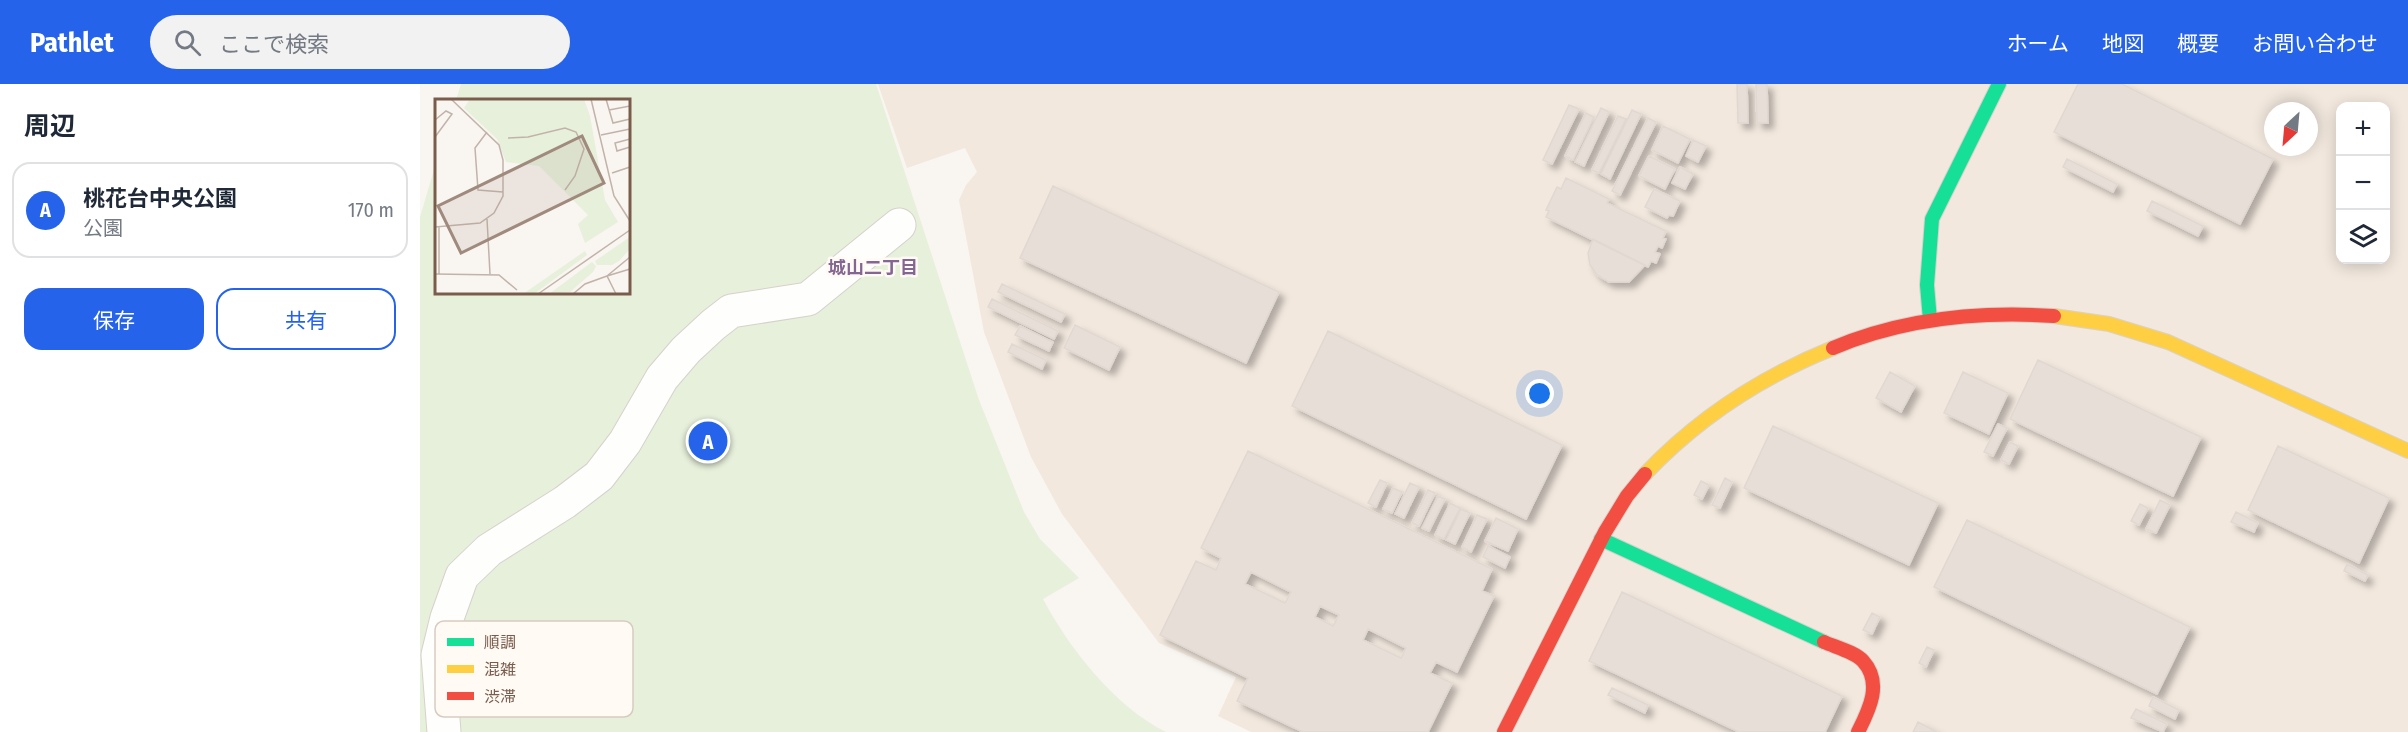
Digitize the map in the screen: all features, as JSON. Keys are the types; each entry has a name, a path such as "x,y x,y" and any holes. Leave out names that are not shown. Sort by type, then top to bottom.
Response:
{"street":[{"path":"1930,320 1927,285 1932,219 1999,84"},
{"path":"446,621 462,576 489,550 565,502 600,476 625,442 662,378 712,325 731,311 808,299 899,225"},
{"path":"1504,732 1601,538 1629,494 1656,464 1733,398 1779,371 1854,337 1930,320 1983,313 2068,317 2153,336 2204,356 2408,451"},
{"path":"1601,538 1862,660 1872,676 1875,697 1858,732"},
{"path":"443,717 444,732"}],"shaded area":[{"path":"878,84 2408,84 2408,732 1251,732 1218,716 1236,677 1159,643 1062,514 1031,457 984,332 959,200 966,185 977,172 965,148 907,168"}],"green space":[{"path":"461,84 876,84 979,400 1024,512 1040,539 1079,578 1043,599 1066,637 1095,674 1129,708 1166,732 420,732 420,217 435,166 435,294 630,294 630,99 456,99"}],"building":[{"path":"1737,84 1747,84 1748,123 1738,123"},
{"path":"1756,84 1767,84 1768,123 1757,123"},
{"path":"2078,84 2122,84 2273,159 2240,224 2054,132"},
{"path":"1569,105 1579,109 1552,164 1543,160"},
{"path":"1601,108 1609,112 1584,166 1575,162"},
{"path":"1632,110 1641,114 1610,179 1601,174"},
{"path":"1586,113 1594,117 1573,160 1565,156"},
{"path":"1618,116 1626,119 1599,173 1592,170"},
{"path":"1648,118 1656,122 1620,195 1612,191"},
{"path":"1663,126 1690,139 1678,163 1652,150"},
{"path":"1693,140 1706,146 1698,162 1686,156"},
{"path":"1649,156 1675,169 1665,189 1639,176"},
{"path":"2067,159 2117,184 2113,192 2063,167"},
{"path":"1680,167 1693,174 1685,189 1672,183"},
{"path":"1566,178 1609,199 1607,203 1666,231 1663,238 1666,239 1662,248 1658,246 1655,252 1660,254 1656,263 1651,261 1648,267 1546,217 1549,211 1546,210 1557,187 1561,189"},
{"path":"1053,186 1279,292 1246,363 1020,258"},
{"path":"1654,189 1680,201 1673,216 1669,215 1667,218 1645,207"},
{"path":"2152,201 2203,226 2198,236 2147,211"},
{"path":"1593,239 1645,265 1629,282 1609,282 1597,275 1590,265 1588,253"},
{"path":"1002,284 1065,314 1061,322 998,292"},
{"path":"992,299 1058,331 1054,339 988,307"},
{"path":"1075,325 1120,347 1109,370 1064,348"},
{"path":"1020,326 1053,342 1049,351 1015,335"},
{"path":"1328,331 1562,445 1526,519 1292,406"},
{"path":"1012,344 1046,360 1042,369 1008,352"},
{"path":"2038,360 2201,437 2173,496 2010,419"},
{"path":"1890,372 1915,386 1901,412 1876,398"},
{"path":"1963,372 2008,393 1989,434 1944,413"},
{"path":"1998,424 2007,428 1993,456 1984,452"},
{"path":"1773,426 1938,503 1909,565 1744,488"},
{"path":"2010,442 2018,446 2009,464 2001,460"},
{"path":"2278,446 2389,498 2359,563 2248,510"},
{"path":"1248,451 1492,569 1482,591 1494,596 1457,672 1436,662 1430,673 1452,683 1428,732 1303,732 1237,701 1248,678 1160,635 1196,561 1216,570 1221,558 1201,548","holes":["1251,572 1291,592 1285,603 1245,584","1320,606 1339,615 1333,626 1315,617","1368,629 1406,648 1401,658 1363,640"]},
{"path":"1725,478 1732,482 1720,508 1712,505"},
{"path":"1380,480 1387,483 1376,507 1368,503"},
{"path":"1701,481 1709,485 1702,499 1694,495"},
{"path":"1410,483 1419,487 1404,518 1395,514"},
{"path":"1393,488 1402,492 1392,513 1383,509"},
{"path":"1428,490 1435,493 1419,526 1412,523"},
{"path":"1438,496 1445,499 1429,531 1422,528"},
{"path":"2160,500 2170,505 2156,533 2146,529"},
{"path":"1450,503 1460,508 1444,539 1435,535"},
{"path":"2140,504 2148,508 2139,525 2131,521"},
{"path":"1461,509 1470,513 1455,544 1446,540"},
{"path":"2236,512 2258,523 2254,532 2231,522"},
{"path":"1477,515 1487,519 1471,552 1462,547"},
{"path":"1496,518 1518,529 1508,551 1485,541"},
{"path":"1967,520 2190,627 2157,694 1934,587"},
{"path":"1488,546 1510,557 1505,568 1483,557"},
{"path":"2347,564 2368,575 2365,581 2344,571"},
{"path":"1622,592 1842,696 1825,732 1739,732 1589,661"},
{"path":"1872,613 1880,617 1872,634 1863,630"},
{"path":"1927,647 1934,650 1926,667 1919,663"},
{"path":"1612,688 1648,705 1645,713 1608,695"},
{"path":"2153,697 2179,710 2175,719 2149,706"},
{"path":"2136,709 2167,724 2163,732 2131,718"},
{"path":"1918,722 1937,732 1913,732"}],"traffic: fast":[{"path":"1930,320 1927,285 1932,219 1999,84"},
{"path":"1601,539 1824,642"}],"traffic: slow":[{"path":"2054,316 2109,324 2168,342 2408,451"},
{"path":"1645,474 1687,434 1732,400 1806,359 1833,348"}],"traffic: jam":[{"path":"1833,348 1886,330 1941,319 1998,315 2054,316"},
{"path":"1504,732 1605,532 1627,496 1645,474"},
{"path":"1824,642 1855,655 1869,669 1872,678 1872,696 1858,732"}],"place":[{"name":"桃花台中央公園","path":"708,441"}],"district":[{"name":"城山二丁目","path":"873,268"}]}
